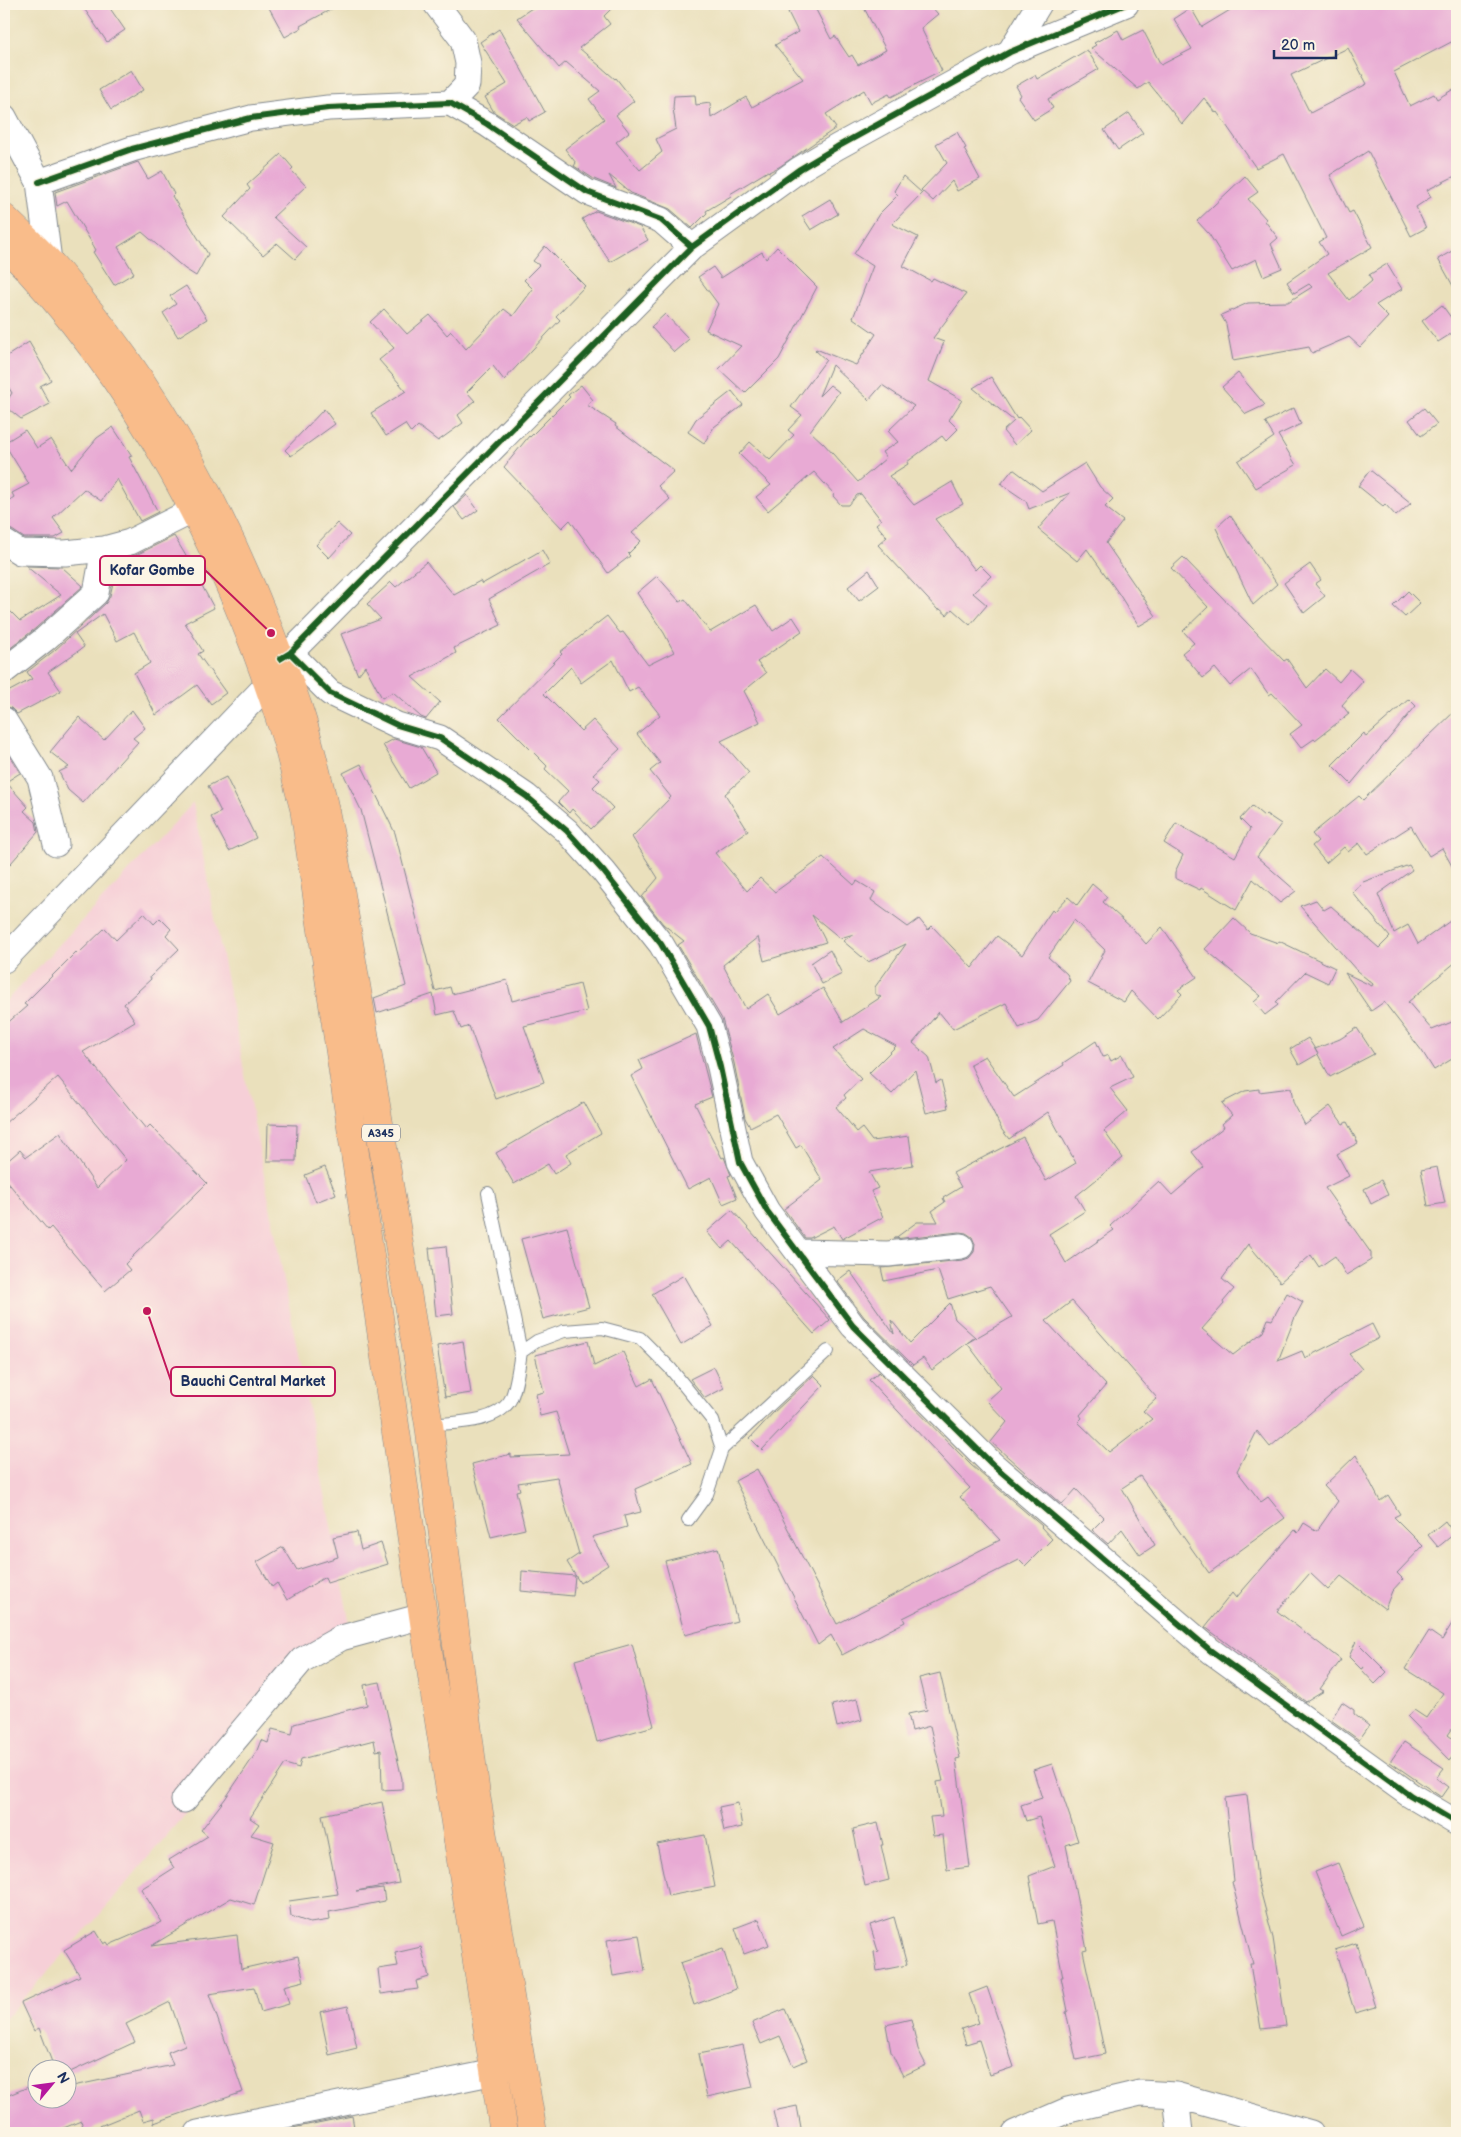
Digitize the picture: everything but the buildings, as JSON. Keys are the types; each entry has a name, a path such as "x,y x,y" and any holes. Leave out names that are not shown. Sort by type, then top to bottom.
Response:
{"highway":[{"name":"A345","path":"4,218 49,261 134,370 170,425 203,485 285,656 332,840 429,1426 476,1795 533,2133"},
{"name":"A345","path":"4,244 57,300 117,382 153,438 194,510 231,589 268,684 285,736 304,808 423,1616 504,2133"}],"street":[{"path":"436,4 463,40 468,63 467,85 450,103"},
{"path":"1010,52 1040,4"},
{"path":"1126,4 1010,52 800,169 692,247 285,656 330,693 397,725 440,738 526,796 567,830 604,872 661,944 709,1026 720,1067 740,1162 767,1211 854,1326 992,1464 1211,1651 1410,1795 1457,1822"},
{"path":"39,182 132,149 251,118 328,108 450,103 487,124 587,192 661,220 692,247"},
{"path":"4,117 39,182 49,261"},
{"path":"4,542 20,552 64,553 104,549 130,542 194,510"},
{"path":"4,671 45,639 96,592 104,549"},
{"path":"4,960 268,684"},
{"path":"4,720 40,778 56,844"},
{"path":"799,1252 888,1254 961,1246"},
{"path":"184,1800 302,1660 341,1638 423,1616"},
{"path":"198,2133 495,2072"},
{"path":"1015,2133 1068,2110 1140,2093 1176,2095 1310,2133"},
{"path":"1176,2095 1180,2133"}],"lane":[{"path":"429,1426 487,1417 500,1410 510,1400 521,1352 488,1193"},
{"path":"521,1352 537,1341 564,1331 602,1328 640,1338 670,1368 713,1421 722,1449"},
{"path":"688,1520 707,1494 722,1449 828,1351"}],"shaded area":[{"path":"193,803 349,1620 96,1919 4,2020 4,1003"}],"cycle path":[{"path":"280,659 290,653 692,247 800,169 837,147 1010,52 1126,4"},
{"path":"39,182 132,149 251,118 328,108 450,103 487,124 587,192 661,220 692,247"},
{"path":"290,653 330,693 397,725 440,738 526,796 567,831 604,872 661,944 709,1026 720,1067 740,1162 767,1211 853,1326 992,1464 1211,1651 1410,1795 1457,1823"}],"place":[{"name":"Kofar Gombe","path":"271,633"},
{"name":"Bauchi Central Market","path":"147,1311"}]}
